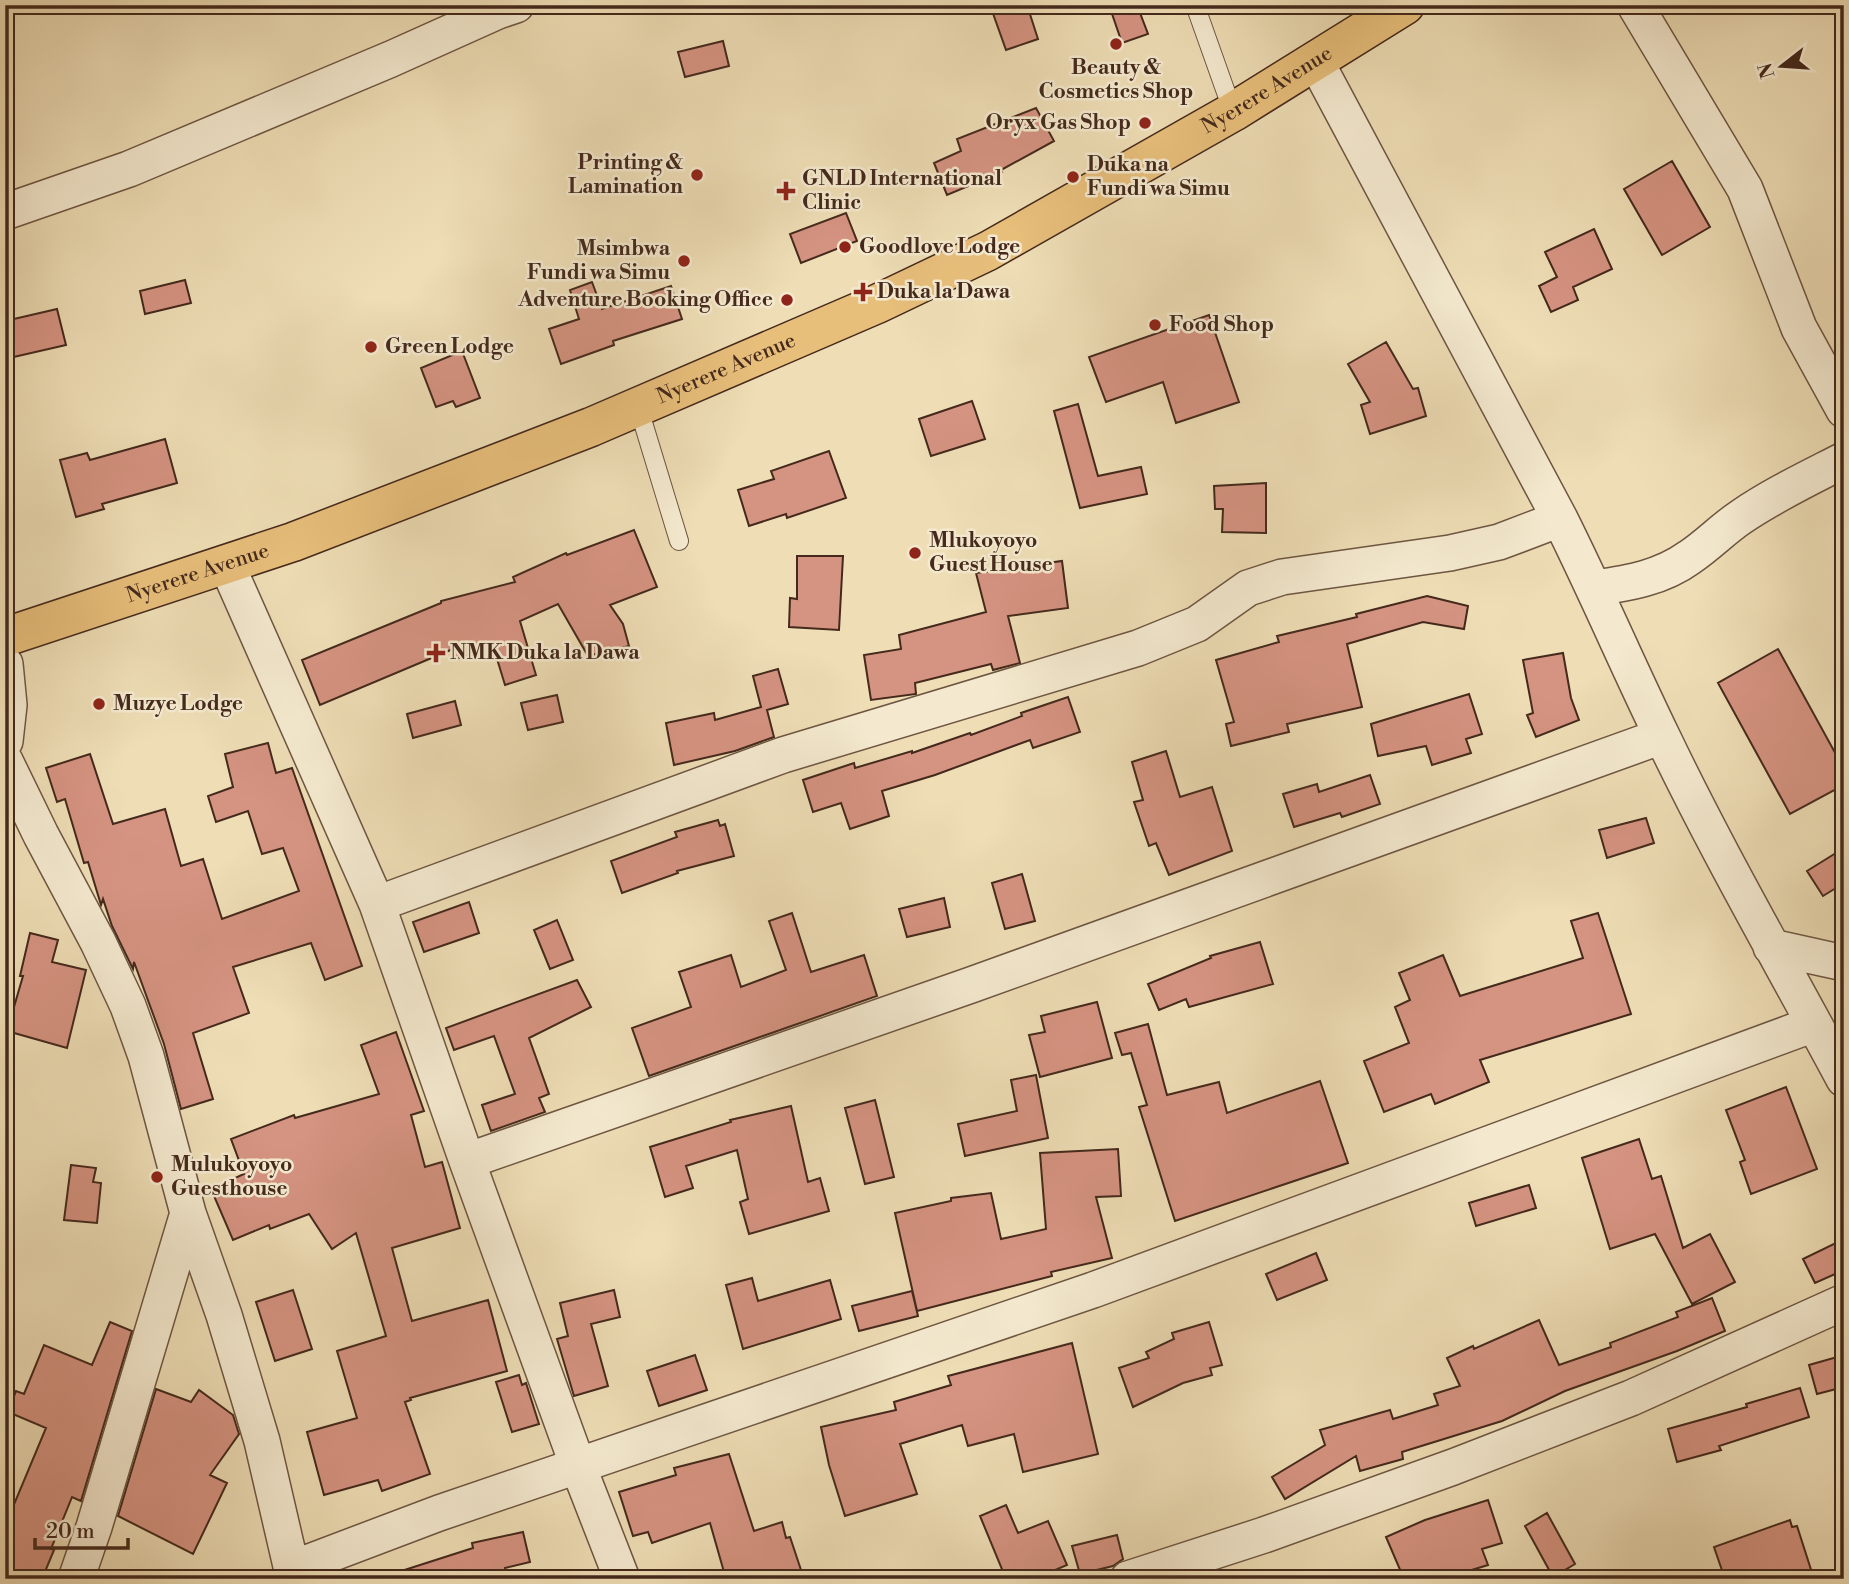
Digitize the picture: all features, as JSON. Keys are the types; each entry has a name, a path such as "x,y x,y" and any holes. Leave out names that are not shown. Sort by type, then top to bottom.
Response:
{"main road":[{"name":"Nyerere Avenue","path":"5,637 293,542 591,427 788,344 988,251 1233,112 1405,5"}],"street":[{"path":"5,212 129,169 516,5"},
{"path":"1635,5 1745,190 1799,328 1844,410"},
{"path":"1315,60 1560,519 1595,588 1662,736 1771,947 1844,1079"},
{"path":"1595,588 1639,581 1662,573 1688,559 1741,517 1787,489 1844,460"},
{"path":"377,904 783,755 1138,648 1197,624 1248,588 1282,578 1450,553 1499,542 1560,519"},
{"path":"226,563 377,904 467,1161 622,1579"},
{"path":"5,664 9,705 5,741"},
{"path":"467,1161 971,985 1662,736"},
{"path":"5,761 98,942 128,1006 146,1056 188,1213 224,1315 262,1441 292,1574 439,1513 1093,1290 1814,1024"},
{"path":"1771,947 1844,963"},
{"path":"76,1579 188,1213"},
{"path":"1128,1579 1264,1535 1466,1462 1630,1398 1844,1302"}],"lane":[{"path":"1195,5 1233,112"},
{"path":"638,407 679,541"}],"building":[{"path":"990,5 1027,5 1038,39 1006,50"},
{"path":"1109,5 1137,5 1148,34 1122,43"},
{"path":"723,41 729,66 685,77 678,52"},
{"path":"1036,108 1054,141 1001,170 1002,172 947,195 934,163 961,151 957,139"},
{"path":"1672,161 1710,227 1662,255 1624,189"},
{"path":"846,213 857,241 801,263 790,234"},
{"path":"1594,229 1612,269 1573,287 1578,300 1551,312 1539,286 1557,277 1545,252"},
{"path":"185,280 191,303 145,314 140,291"},
{"path":"592,282 602,309 671,286 682,319 613,341 614,345 561,364 549,329 579,319 570,290"},
{"path":"57,309 66,345 5,359 5,321"},
{"path":"1209,315 1239,402 1176,423 1163,382 1106,402 1089,357"},
{"path":"1386,342 1413,389 1418,388 1426,416 1370,434 1361,405 1370,402 1348,364"},
{"path":"462,351 480,398 456,407 453,401 436,407 421,368"},
{"path":"972,401 985,439 931,456 919,419"},
{"path":"1078,404 1098,476 1141,467 1147,494 1080,508 1054,411"},
{"path":"165,439 177,483 102,504 104,509 76,517 60,460 87,453 90,460"},
{"path":"829,451 846,498 787,518 786,514 749,526 738,490 774,479 771,471"},
{"path":"1266,483 1266,533 1222,532 1223,509 1215,509 1214,486"},
{"path":"634,530 657,587 610,605 623,624 629,646 588,656 558,604 520,621 536,675 505,685 494,649 455,659 453,649 320,705 302,660 441,601 515,582 513,577 566,553 567,555"},
{"path":"797,556 843,556 839,630 789,627 790,598 797,599"},
{"path":"1062,561 1068,608 1008,616 1020,663 993,670 991,664 915,683 916,694 871,700 864,655 901,649 899,635 986,612 976,573"},
{"path":"1427,596 1468,606 1464,629 1423,622 1347,644 1362,707 1287,724 1289,732 1231,746 1226,724 1234,722 1216,660 1279,642 1277,636 1357,617 1356,614"},
{"path":"1778,649 1844,769 1844,785 1790,814 1718,683"},
{"path":"1563,653 1571,698 1579,720 1536,737 1527,715 1533,713 1523,660"},
{"path":"778,669 788,704 767,710 774,737 735,751 674,765 666,723 714,713 715,720 761,707 753,676"},
{"path":"1469,694 1482,734 1466,739 1471,753 1432,765 1426,746 1378,756 1371,724"},
{"path":"557,695 563,722 528,730 521,703"},
{"path":"1068,697 1080,732 1033,748 1030,740 935,775 882,791 889,816 850,829 841,803 813,812 803,780 854,763 855,768 912,753 970,733 971,735 1022,716 1021,713"},
{"path":"455,701 461,725 413,738 407,714"},
{"path":"268,743 276,773 292,768 362,966 325,980 311,943 233,967 249,1013 193,1033 213,1099 181,1109 164,1044 134,962 133,969 112,926 103,899 101,905 88,862 84,863 65,799 57,802 46,768 90,754 113,824 165,809 181,866 203,859 222,919 299,891 283,848 262,854 248,811 216,822 208,796 233,787 225,754"},
{"path":"1166,751 1180,797 1212,787 1232,851 1169,875 1156,843 1149,846 1134,802 1143,800 1132,762"},
{"path":"1370,775 1380,804 1342,817 1340,813 1294,827 1283,794 1317,784 1319,792"},
{"path":"1646,818 1654,843 1607,858 1599,830"},
{"path":"718,820 720,826 725,824 734,856 677,871 678,873 622,893 611,861 677,837 675,832"},
{"path":"1844,848 1844,883 1823,896 1807,871"},
{"path":"1022,874 1035,921 1005,929 992,883"},
{"path":"944,898 950,927 907,937 899,909"},
{"path":"469,902 479,933 424,952 413,922"},
{"path":"792,913 811,972 864,955 877,996 649,1076 632,1028 691,1007 679,972 731,955 741,987 786,970 769,921"},
{"path":"1598,913 1631,1014 1480,1060 1489,1082 1435,1104 1431,1094 1384,1112 1364,1061 1409,1043 1395,1007 1410,1000 1399,973 1443,955 1460,996 1583,958 1571,921"},
{"path":"557,920 573,960 550,969 534,930"},
{"path":"30,933 58,940 52,962 86,970 67,1048 7,1031 23,976 20,976"},
{"path":"1260,942 1273,984 1189,1007 1186,999 1159,1010 1148,984 1211,958 1210,956"},
{"path":"577,980 591,1007 529,1038 549,1094 539,1098 545,1112 491,1131 482,1105 515,1094 494,1036 454,1050 446,1028"},
{"path":"1097,1002 1112,1058 1040,1077 1029,1035 1045,1032 1041,1016"},
{"path":"1148,1024 1167,1095 1219,1082 1227,1113 1320,1081 1348,1163 1175,1221 1139,1107 1147,1105 1131,1053 1122,1055 1115,1033"},
{"path":"396,1032 424,1111 411,1115 425,1167 442,1162 460,1228 392,1248 412,1321 488,1300 507,1371 410,1398 411,1400 405,1402 430,1474 382,1491 378,1480 324,1495 307,1432 357,1418 337,1351 386,1336 356,1233 332,1249 309,1214 270,1229 269,1225 233,1240 211,1189 244,1174 231,1139 294,1115 295,1118 379,1094 361,1045"},
{"path":"1036,1075 1048,1138 965,1156 958,1124 1017,1111 1011,1080"},
{"path":"1786,1087 1817,1169 1751,1194 1740,1162 1745,1160 1726,1110"},
{"path":"875,1100 894,1177 865,1184 845,1108"},
{"path":"791,1106 808,1182 820,1178 829,1211 749,1234 740,1202 748,1199 737,1150 686,1166 693,1188 665,1197 650,1147 731,1122 730,1120"},
{"path":"1639,1139 1652,1179 1661,1176 1683,1248 1710,1234 1735,1282 1692,1304 1655,1234 1610,1249 1582,1158"},
{"path":"1118,1149 1121,1196 1096,1197 1112,1258 1051,1272 1052,1276 917,1311 895,1213 951,1201 951,1198 991,1193 1001,1239 1046,1229 1040,1153"},
{"path":"71,1165 96,1168 93,1182 101,1183 97,1223 64,1220"},
{"path":"1529,1185 1536,1208 1476,1226 1469,1203"},
{"path":"1844,1239 1844,1270 1815,1283 1803,1259"},
{"path":"1316,1253 1327,1280 1277,1300 1266,1274"},
{"path":"752,1278 758,1301 830,1280 841,1319 743,1349 726,1285"},
{"path":"293,1290 312,1349 275,1361 256,1302"},
{"path":"614,1290 620,1317 591,1324 608,1386 574,1396 557,1339 568,1336 560,1303"},
{"path":"912,1291 918,1316 859,1331 852,1306"},
{"path":"1712,1298 1725,1331 1677,1351 1565,1391 1502,1421 1402,1452 1403,1459 1360,1471 1356,1456 1285,1499 1272,1477 1325,1445 1320,1430 1390,1410 1393,1419 1438,1405 1434,1394 1460,1386 1447,1358 1473,1346 1474,1349 1539,1320 1559,1365 1611,1347 1610,1343 1678,1317 1676,1312"},
{"path":"110,1322 132,1331 81,1501 72,1497 42,1579 5,1579 5,1526 46,1428 8,1412 16,1391 24,1394 44,1345 92,1365"},
{"path":"1209,1322 1222,1365 1210,1368 1212,1375 1183,1383 1133,1407 1119,1368 1149,1358 1146,1352 1174,1339 1172,1333"},
{"path":"1072,1343 1098,1454 1023,1472 1014,1434 968,1446 962,1425 900,1444 917,1494 845,1516 829,1465 821,1427 896,1410 894,1402 951,1385 948,1376"},
{"path":"695,1355 707,1390 659,1406 647,1371"},
{"path":"1844,1355 1844,1387 1817,1394 1809,1365"},
{"path":"519,1375 522,1385 526,1383 539,1424 512,1432 496,1382"},
{"path":"1800,1388 1809,1417 1719,1446 1721,1450 1677,1462 1668,1429 1747,1407 1746,1404"},
{"path":"156,1389 191,1402 199,1390 233,1415 239,1434 210,1475 227,1483 193,1554 118,1516"},
{"path":"729,1454 754,1531 782,1522 804,1579 726,1579 710,1523 652,1543 648,1532 633,1536 619,1492 676,1475 674,1468"},
{"path":"1488,1500 1502,1543 1482,1549 1488,1565 1442,1579 1404,1579 1386,1537 1425,1520"},
{"path":"1006,1505 1018,1533 1048,1521 1067,1565 1034,1579 1006,1579 980,1516"},
{"path":"1547,1513 1575,1564 1553,1577 1525,1526"},
{"path":"1790,1520 1792,1527 1797,1526 1814,1579 1725,1579 1714,1547"},
{"path":"523,1532 530,1562 505,1568 507,1579 395,1579 395,1573 473,1548 472,1543"},
{"path":"1117,1535 1123,1559 1113,1566 1080,1574 1072,1546"}],"place":[{"name":"Beauty & Cosmetics Shop","path":"1116,44"},
{"name":"Oryx Gas Shop","path":"1145,123"},
{"name":"Printing & Lamination","path":"697,175"},
{"name":"Duka na Fundi wa Simu","path":"1073,177"},
{"name":"GNLD International Clinic","path":"786,191"},
{"name":"Goodlove Lodge","path":"845,247"},
{"name":"Msimbwa Fundi wa Simu","path":"684,261"},
{"name":"Duka la Dawa","path":"863,292"},
{"name":"Adventure Booking Office","path":"787,300"},
{"name":"Food Shop","path":"1155,325"},
{"name":"Green Lodge","path":"371,347"},
{"name":"Mlukoyoyo Guest House","path":"915,553"},
{"name":"NMK Duka la Dawa","path":"436,653"},
{"name":"Muzye Lodge","path":"99,704"},
{"name":"Mulukoyoyo Guesthouse","path":"157,1177"}]}
